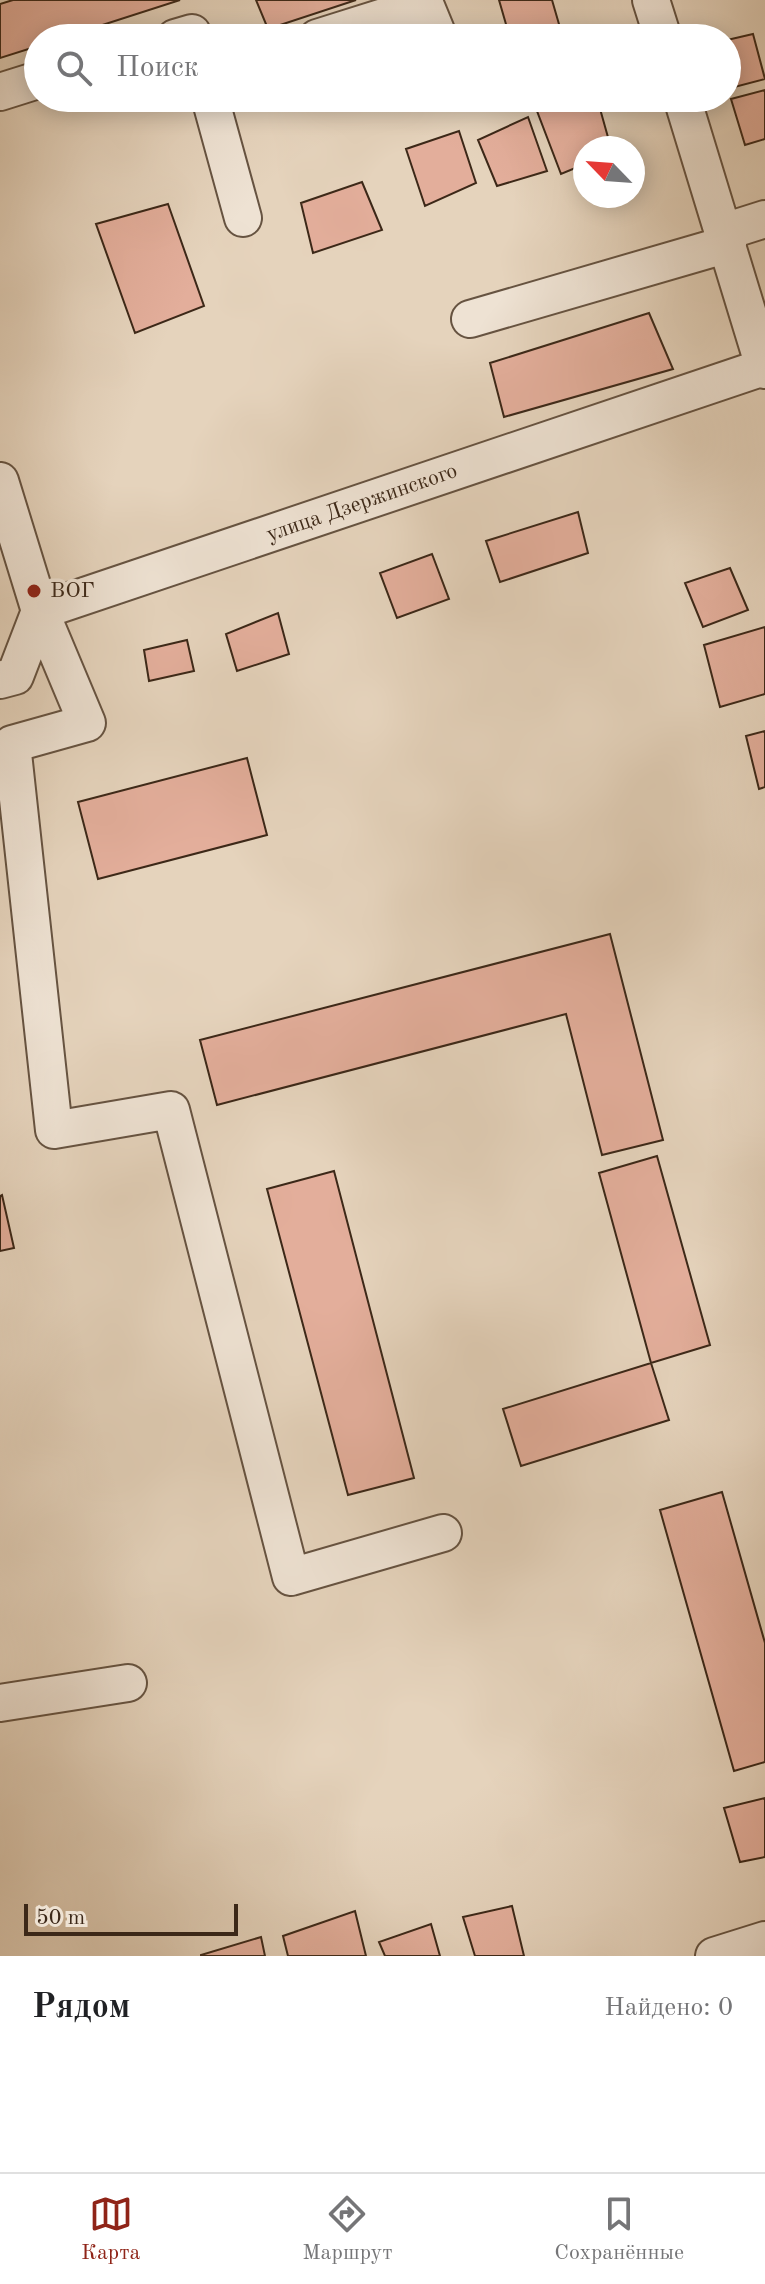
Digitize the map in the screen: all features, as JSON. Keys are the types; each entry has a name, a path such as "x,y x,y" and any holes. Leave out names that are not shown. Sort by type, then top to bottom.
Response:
{"street":[{"path":"651,0 659,24"},
{"path":"361,24 425,4 433,24"},
{"path":"0,92 24,84"},
{"path":"214,112 243,218"},
{"path":"686,112 764,368"},
{"path":"470,319 726,238 765,219"},
{"name":"улица Дзержинского","path":"40,611 764,368"},
{"path":"0,481 40,611 87,723 12,744 54,1130 171,1110 291,1577 443,1533"},
{"path":"0,680 15,676 40,611"},
{"path":"0,1703 128,1683"},
{"path":"714,1956 765,1940"}],"building":[{"path":"13,0 180,0 105,24 24,24 24,50 0,58 0,4"},
{"path":"256,0 356,0 283,24 266,24"},
{"path":"499,0 552,0 559,24 506,24"},
{"path":"753,34 765,79 741,85 741,37"},
{"path":"765,90 765,139 745,145 735,112 741,112 741,96"},
{"path":"537,112 601,112 608,136 573,136 573,169 561,174"},
{"path":"528,117 547,171 497,186 478,140"},
{"path":"459,131 476,183 425,206 406,149"},
{"path":"362,182 382,230 313,253 301,203"},
{"path":"168,204 204,306 135,333 96,224"},
{"path":"649,313 673,369 504,417 490,363"},
{"path":"578,512 588,553 500,582 486,541"},
{"path":"432,554 449,599 397,618 380,573"},
{"path":"730,568 748,610 703,627 685,583"},
{"path":"278,613 289,654 237,671 226,634"},
{"path":"765,627 765,694 720,707 704,645"},
{"path":"187,640 194,671 149,681 144,650"},
{"path":"765,731 765,787 759,789 746,736"},
{"path":"247,758 267,835 98,879 78,802"},
{"path":"610,934 663,1140 602,1155 566,1014 217,1105 200,1040"},
{"path":"657,1156 710,1345 651,1363 599,1173"},
{"path":"334,1171 414,1478 348,1495 267,1189"},
{"path":"0,1196 14,1248 0,1251"},
{"path":"651,1363 669,1420 521,1466 503,1409"},
{"path":"722,1492 765,1643 765,1762 734,1771 660,1510"},
{"path":"765,1798 765,1857 740,1862 724,1808"},
{"path":"512,1906 524,1956 475,1956 463,1917"},
{"path":"355,1911 366,1956 288,1956 283,1936"},
{"path":"431,1924 440,1956 385,1956 379,1942"},
{"path":"261,1937 265,1956 201,1956 201,1955"}],"place":[{"name":"ВОГ","path":"34,591"}]}
